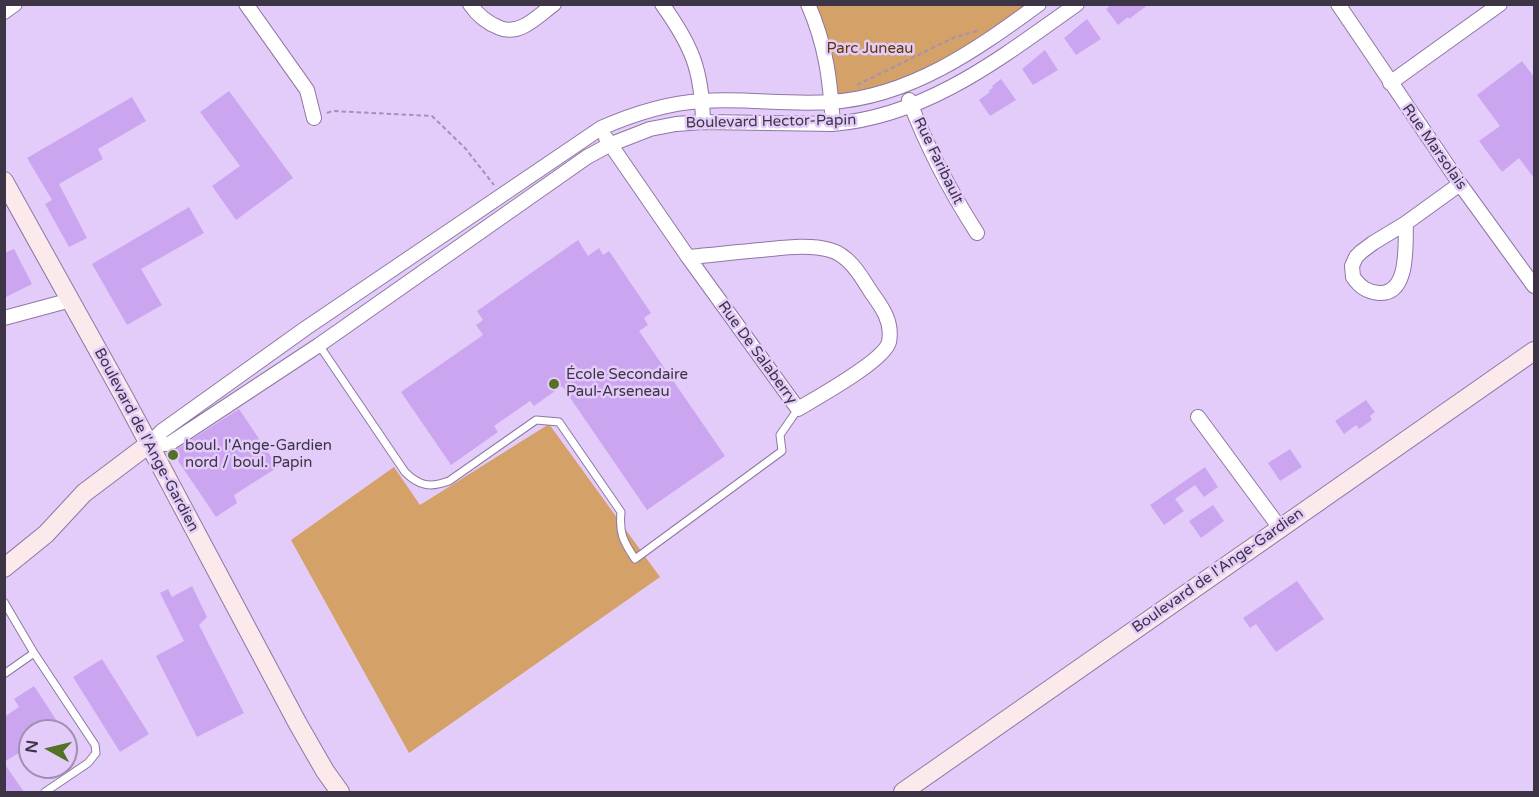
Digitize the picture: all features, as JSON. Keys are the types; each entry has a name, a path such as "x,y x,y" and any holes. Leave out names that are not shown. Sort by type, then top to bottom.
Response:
{"main road":[{"name":"Boulevard de l'Ange-Gardien","path":"4,181 71,300 308,741 340,792"},
{"name":"Boulevard de l'Ange-Gardien","path":"903,792 1534,351"},
{"path":"117,467 134,439 134,417"},
{"name":"Boulevard Hector-Papin","path":"4,568 46,534 84,493 149,444"},
{"path":"117,467 130,464 145,466 170,483"}],"street":[{"path":"4,12 15,4"},
{"path":"470,4 491,25 512,31 527,25 554,4"},
{"path":"663,4 681,30 694,57 701,81 703,122"},
{"path":"808,4 820,32 830,78 833,124"},
{"name":"Boulevard Hector-Papin","path":"149,444 162,431 306,328 601,128 650,110 703,101 832,102 904,87 974,50 1039,4"},
{"name":"Boulevard Hector-Papin","path":"149,444 169,444 319,345 587,157 609,145 650,129 703,122 833,124 866,120 912,106 964,81 1077,4"},
{"name":"Rue Marsolais","path":"1338,4 1460,184 1534,286"},
{"path":"1390,83 1500,4"},
{"path":"248,5 307,90 314,118"},
{"name":"Rue Faribault","path":"904,87 955,199 977,233"},
{"name":"Rue De Salaberry","path":"601,128 609,145 688,257 798,410 877,359 889,344 886,315 864,281 842,256 831,250 810,247 688,257"},
{"path":"1406,223 1404,269 1398,285 1391,291 1383,293 1365,290 1353,277 1352,266 1356,257 1460,184"},
{"path":"4,318 71,300"},
{"path":"306,328 319,345"},
{"path":"1198,417 1280,528"}],"lane":[{"path":"319,345 405,472 414,480 424,484 435,486 449,481 536,420 559,422 621,512 619,529 624,544 634,559 782,451 780,435 798,410"},
{"path":"4,602 95,745 96,753 88,763 45,792"},
{"path":"4,674 34,652"}],"path":[{"path":"854,87 953,38 981,30"},
{"path":"314,118 332,111 432,116 465,148 500,195"}],"green space":[{"name":"Parc Juneau","path":"808,5 1039,5 947,65 832,102"},
{"path":"549,424 660,577 409,753 291,540 394,467 420,505"}],"building":[{"path":"1112,4 1149,4 1118,25 1106,9"},
{"path":"1087,19 1101,39 1076,55 1064,38"},
{"path":"1045,50 1058,70 1033,85 1022,69"},
{"path":"1522,61 1534,77 1534,178 1519,158 1502,172 1479,141 1500,126 1477,95"},
{"path":"1001,79 1016,100 990,116 979,100 990,92 988,91 993,88 992,86"},
{"path":"229,91 293,178 236,220 212,186 240,166 200,112"},
{"path":"132,97 146,121 98,149 103,159 59,184 87,238 69,247 45,204 52,200 27,158"},
{"path":"189,207 204,233 141,269 162,305 127,325 92,264"},
{"path":"578,240 588,256 599,248 603,255 609,251 651,313 644,318 648,325 639,331 725,456 647,510 562,386 534,406 530,401 494,426 498,432 451,465 401,392 483,335 476,325 483,320 477,311"},
{"path":"14,249 32,284 4,298 4,253"},
{"path":"1366,400 1375,412 1370,416 1372,420 1359,429 1356,425 1344,434 1335,421"},
{"path":"239,409 278,467 234,495 237,503 216,517 172,452"},
{"path":"1290,449 1302,467 1280,481 1268,463"},
{"path":"1205,467 1218,487 1204,497 1195,485 1175,499 1184,511 1164,525 1150,505"},
{"path":"1213,505 1224,521 1201,538 1189,521"},
{"path":"1297,581 1324,619 1276,652 1256,624 1250,628 1243,618"},
{"path":"192,586 207,617 199,625 244,713 197,737 156,656 184,641 160,593 168,589 172,597"},
{"path":"102,659 149,734 120,752 73,677"},
{"path":"34,686 56,719 18,719 18,753 4,762 4,717 19,707 14,699"},
{"path":"4,763 24,792 4,792"}],"place":[{"name":"École Secondaire Paul-Arseneau","path":"554,384"},
{"name":"boul. l'Ange-Gardien nord / boul. Papin","path":"173,455"}]}
